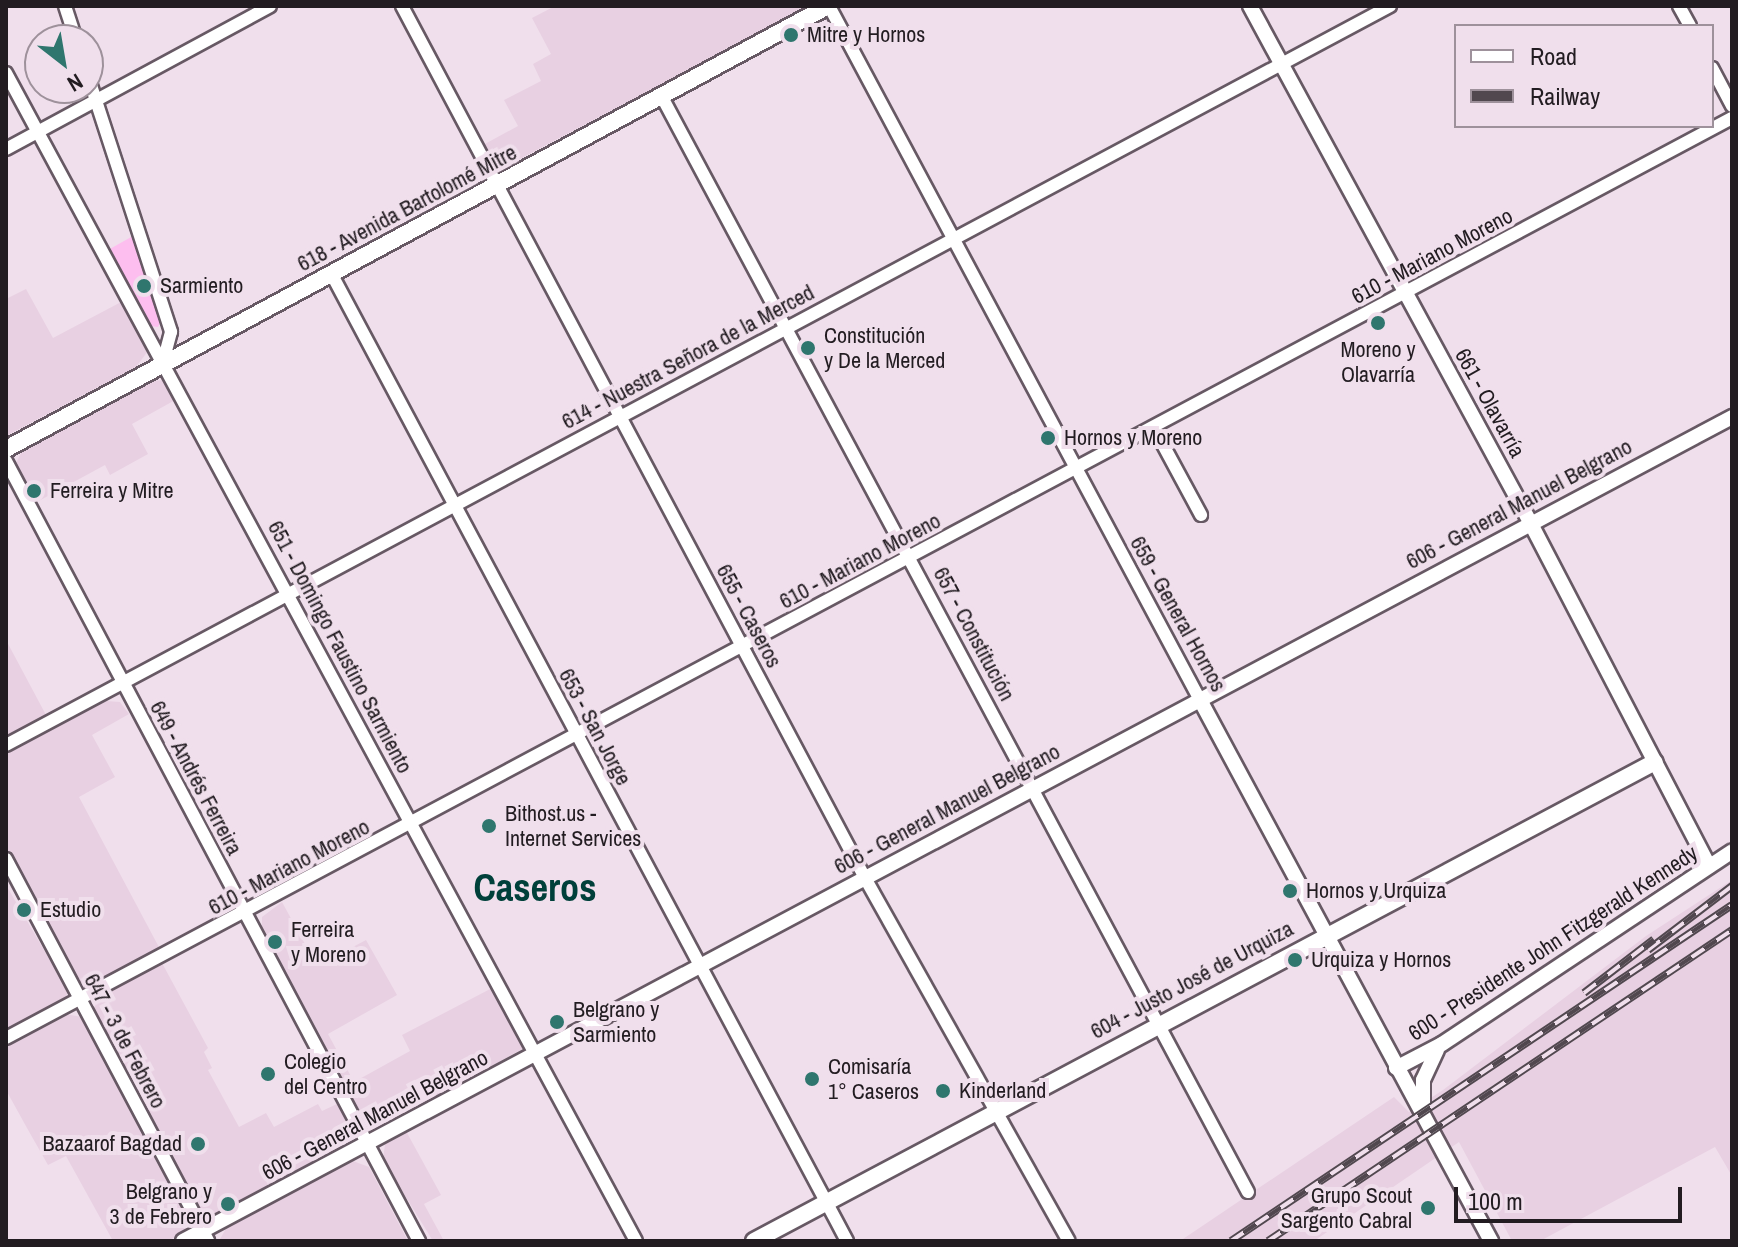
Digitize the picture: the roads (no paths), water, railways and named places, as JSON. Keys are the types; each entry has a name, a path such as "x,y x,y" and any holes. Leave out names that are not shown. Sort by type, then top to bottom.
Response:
{"main road":[{"name":"618 - Avenida Bartolomé Mitre","path":"6,449 828,6"},
{"name":"604 - Justo José de Urquiza","path":"754,1241 1322,935 1655,762"}],"street":[{"path":"104,97 270,6"},
{"name":"655 - Caseros","path":"402,6 865,878 1069,1241"},
{"name":"659 - General Hornos","path":"828,6 1199,698 1322,935 1491,1241"},
{"name":"661 - Olavarría","path":"1250,6 1530,522 1709,866"},
{"name":"614 - Nuestra Señora de la Merced","path":"6,745 952,237 1390,6"},
{"path":"1679,6 1689,24"},
{"path":"1714,72 1732,106"},
{"name":"651 - Domingo Faustino Sarmiento","path":"6,73 636,1241"},
{"name":"657 - Constitución","path":"662,97 1248,1192"},
{"path":"6,149 90,104"},
{"path":"97,104 171,332 163,362"},
{"name":"610 - Mariano Moreno","path":"1714,128 1732,118"},
{"name":"610 - Mariano Moreno","path":"6,1038 1713,128"},
{"name":"653 - San Jorge","path":"331,273 847,1241"},
{"name":"606 - General Manuel Belgrano","path":"183,1241 206,1236 367,1144 1199,698 1732,417"},
{"path":"1154,428 1201,515"},
{"name":"649 - Andrés Ferreira","path":"6,461 419,1241"},
{"name":"600 - Presidente John Fitzgerald Kennedy","path":"1396,1068 1442,1044 1732,851"},
{"name":"647 - 3 de Febrero","path":"6,859 206,1236"},
{"path":"1423,1114 1428,1061 1442,1044"}],"railway":[{"path":"1648,950 1732,886"},
{"path":"1231,1241 1732,905"},
{"path":"1268,1241 1732,930"},
{"path":"1584,993 1654,939"}],"place":[{"name":"Mitre y Hornos","path":"791,35"},
{"name":"Sarmiento","path":"144,286"},
{"name":"Moreno y Olavarría","path":"1378,323"},
{"name":"Constitución y De la Merced","path":"808,348"},
{"name":"Hornos y Moreno","path":"1048,438"},
{"name":"Ferreira y Mitre","path":"34,491"},
{"name":"Bithost.us - Internet Services","path":"489,826"},
{"name":"Hornos y Urquiza","path":"1290,891"},
{"name":"Estudio","path":"24,910"},
{"name":"Ferreira y Moreno","path":"275,942"},
{"name":"Urquiza y Hornos","path":"1295,960"},
{"name":"Belgrano y Sarmiento","path":"557,1022"},
{"name":"Colegio del Centro","path":"268,1074"},
{"name":"Comisaría 1° Caseros","path":"812,1079"},
{"name":"Kinderland","path":"943,1091"},
{"name":"Bazaarof Bagdad","path":"198,1144"},
{"name":"Belgrano y 3 de Febrero","path":"228,1204"},
{"name":"Grupo Scout Sargento Cabral","path":"1428,1208"}],"district":[{"name":"Caseros","path":"535,888"}]}
